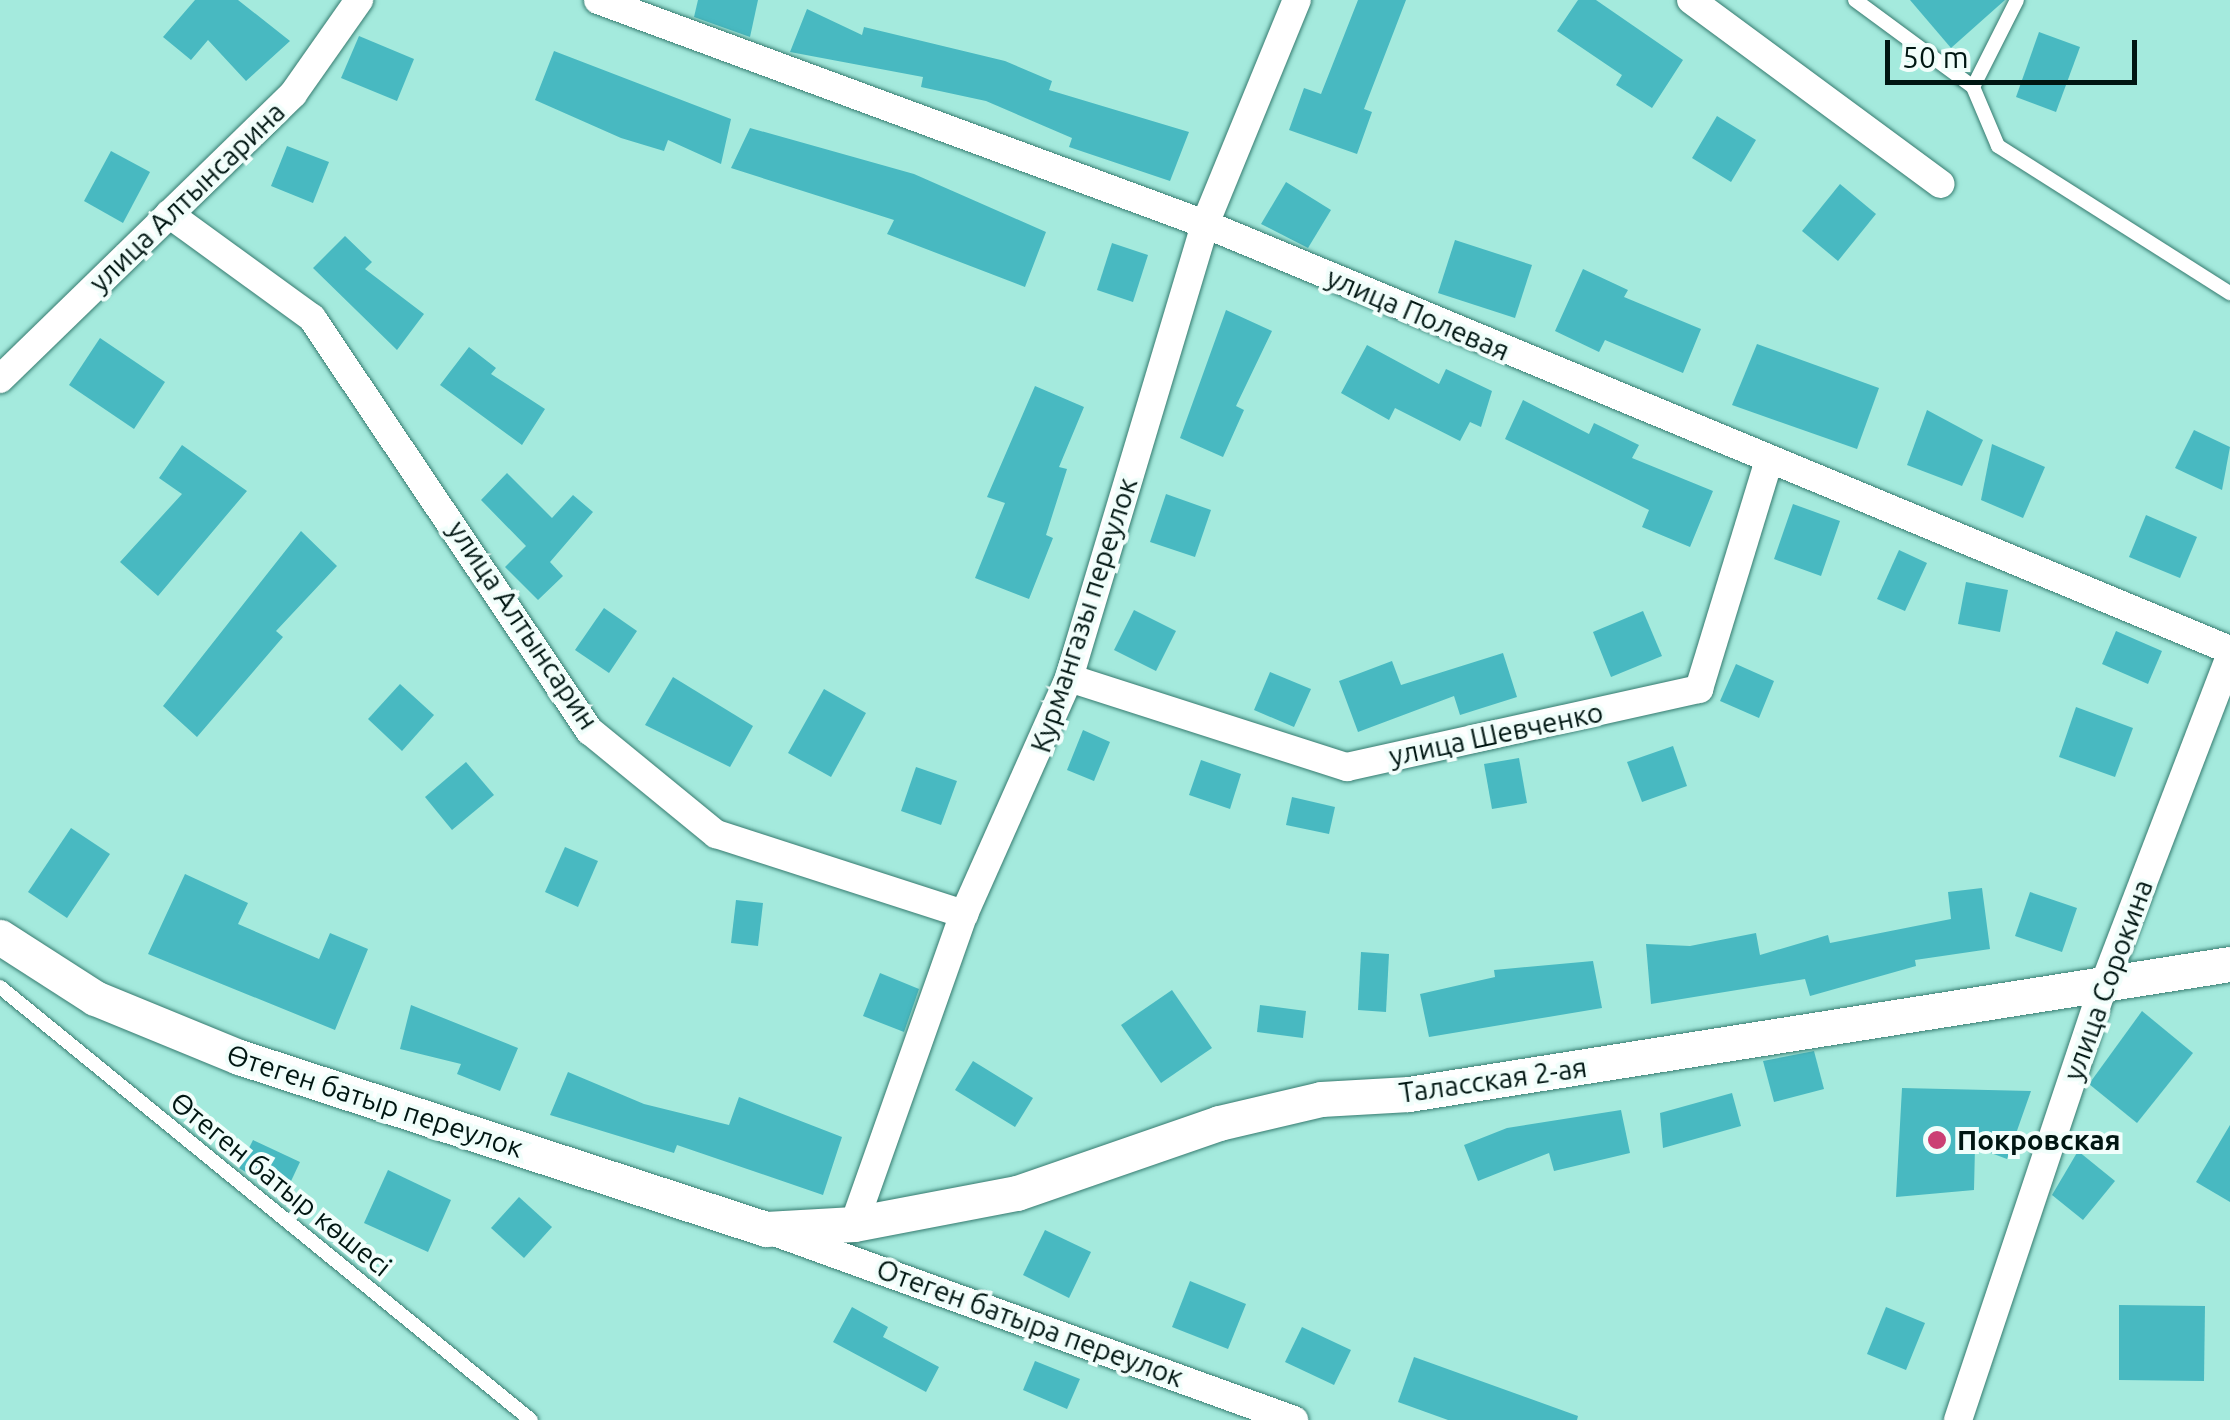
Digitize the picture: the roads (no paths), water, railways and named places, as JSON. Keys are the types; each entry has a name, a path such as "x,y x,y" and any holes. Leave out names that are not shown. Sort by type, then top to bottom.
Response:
{"street":[{"name":"улица Алтынсарина","path":"0,380 293,94 359,0"},
{"name":"улица Полевая","path":"598,0 1205,224 1768,463 2230,653"},
{"name":"Курмангазы переулок","path":"854,1224 964,914 1069,678 1205,224 1297,0"},
{"path":"1691,0 1941,184"},
{"name":"улица Алтынсарин","path":"168,214 312,318 590,731 716,834 964,914"},
{"name":"улица Шевченко","path":"1069,678 1347,767 1699,689 1768,463"},
{"name":"улица Сорокина","path":"1958,1420 2103,986 2230,653"},
{"name":"Өтеген батыр переулок","path":"0,937 96,998 239,1057 766,1229"},
{"name":"Таласская 2-ая","path":"766,1229 854,1224 1016,1193 1219,1123 1321,1099 1409,1094 2230,964"},
{"name":"Отеген батыра переулок","path":"766,1229 1294,1420"}],"lane":[{"path":"1856,0 1972,87 1998,146 2230,294"},
{"path":"1972,87 2017,0"},
{"name":"Өтеген батыр көшесі","path":"0,987 531,1420"}],"place":[{"name":"Покровская","path":"1937,1140"}]}
